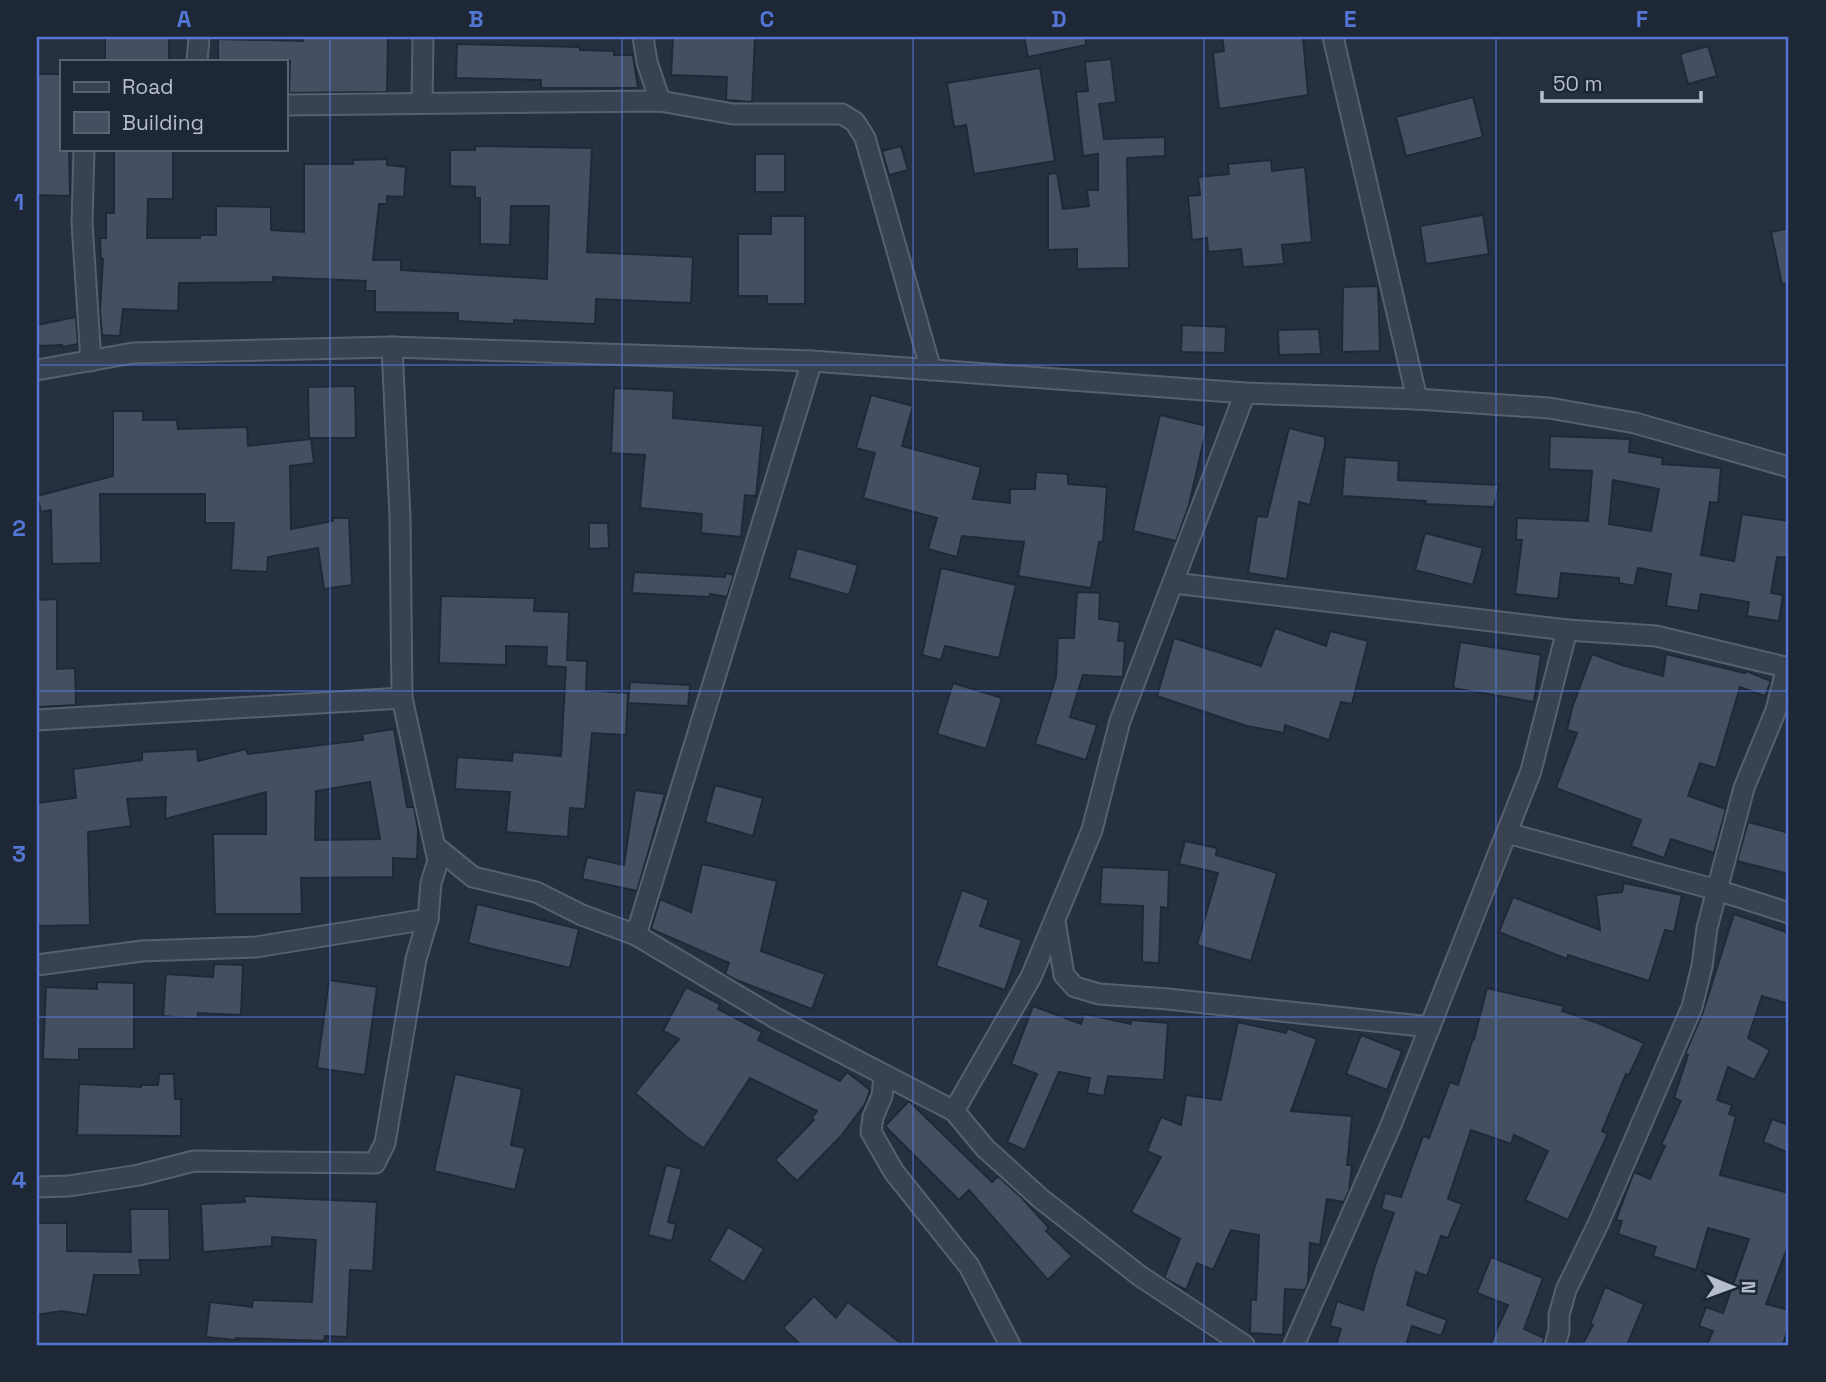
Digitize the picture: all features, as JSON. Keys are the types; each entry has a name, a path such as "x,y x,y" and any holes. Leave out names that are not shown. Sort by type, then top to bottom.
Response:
{"street":[{"path":"197,60 199,37"},
{"path":"422,103 423,37"},
{"path":"643,37 647,62 660,101"},
{"path":"1333,37 1417,399"},
{"path":"287,104 660,101 733,114 842,114 855,122 865,138 930,370"},
{"path":"84,150 82,223 91,361"},
{"path":"37,370 133,353 392,347 812,360 1245,393 1417,399 1549,408 1635,422 1789,467"},
{"path":"37,1187 69,1186 139,1175 194,1161 375,1163 385,1143 416,959 428,919 431,883 438,861 402,698 400,517 392,347"},
{"path":"636,935 812,360"},
{"path":"954,1111 1031,977 1092,830 1120,722 1245,393"},
{"path":"1174,583 1567,630 1656,636 1788,667 1776,710 1744,788 1707,928 1702,966 1692,1007 1599,1222 1566,1290 1555,1345"},
{"path":"1294,1345 1391,1125 1531,771 1567,630"},
{"path":"37,720 402,698"},
{"path":"1507,832 1717,890 1789,913"},
{"path":"435,846 473,877 536,892 582,915 636,935 776,1019 954,1111 985,1148 1040,1198 1140,1276 1244,1345"},
{"path":"37,965 142,951 256,947 428,919"},
{"path":"1055,921 1064,975 1075,987 1099,994 1430,1027"},
{"path":"1031,977 1064,975"},
{"path":"884,1076 882,1096 873,1117 871,1132 894,1172 969,1266 1010,1345"}],"building":[{"path":"105,37 169,37 169,60 105,60"},
{"path":"303,37 388,37 387,92 289,93 290,61 218,60 218,39 303,41"},
{"path":"673,37 755,37 752,102 726,100 727,77 671,75"},
{"path":"1024,37 1086,37 1086,45 1028,57"},
{"path":"1222,37 1303,37 1308,95 1219,109 1213,53 1224,51"},
{"path":"457,44 580,47 580,50 614,51 614,55 633,55 638,88 541,88 541,80 456,78"},
{"path":"1708,46 1717,76 1688,84 1680,54"},
{"path":"1111,59 1116,102 1099,104 1104,139 1165,137 1165,156 1127,158 1129,268 1077,269 1077,249 1048,250 1048,174 1057,173 1063,209 1089,206 1087,190 1098,190 1098,154 1083,156 1076,92 1088,91 1085,62"},
{"path":"1040,68 1055,161 974,174 966,125 954,127 947,83"},
{"path":"37,74 60,74 60,150 69,150 70,196 37,195"},
{"path":"1473,97 1483,137 1406,156 1396,117"},
{"path":"475,146 592,148 587,252 693,257 691,303 596,299 595,324 514,320 514,324 458,321 458,313 375,312 375,291 365,291 366,281 273,277 273,282 179,283 178,311 123,309 120,336 102,335 100,311 103,259 100,238 106,238 106,213 114,213 114,150 173,150 173,199 148,199 147,238 200,238 200,235 216,235 216,206 271,207 271,230 304,232 304,164 353,164 353,160 387,159 387,165 406,167 404,197 387,196 387,204 379,204 373,260 401,260 401,270 547,279 549,206 511,206 510,245 480,244 480,198 475,198 475,187 450,186 450,150 475,150"},
{"path":"901,146 908,170 889,175 882,151"},
{"path":"755,154 785,154 785,192 755,192"},
{"path":"1271,160 1272,171 1305,167 1312,242 1282,245 1284,264 1243,267 1241,249 1208,252 1207,238 1192,240 1188,196 1200,195 1198,177 1229,174 1228,164"},
{"path":"1483,215 1489,254 1426,264 1420,226"},
{"path":"771,216 805,216 805,304 767,304 767,296 738,296 738,234 771,234"},
{"path":"1789,228 1789,283 1782,284 1771,232"},
{"path":"1378,286 1380,351 1342,352 1343,287"},
{"path":"76,317 78,344 63,347 37,346 37,325"},
{"path":"1182,325 1226,327 1225,353 1181,352"},
{"path":"1319,329 1321,354 1279,355 1278,330"},
{"path":"355,386 356,438 309,438 308,387"},
{"path":"614,388 674,391 673,418 763,426 756,496 745,495 741,537 701,533 702,514 640,508 645,455 611,453"},
{"path":"871,395 913,406 902,446 981,467 973,499 1010,503 1010,489 1035,489 1036,472 1068,474 1068,484 1107,487 1103,542 1099,542 1091,588 1018,576 1024,542 962,536 957,557 928,549 937,518 863,498 875,453 856,448"},
{"path":"113,411 143,411 143,420 177,420 178,429 247,427 248,446 311,439 314,463 290,466 291,529 333,521 333,518 349,518 352,585 324,589 318,548 268,557 267,572 231,570 234,523 205,523 205,494 100,494 101,563 52,564 51,510 41,512 37,496 113,476"},
{"path":"1160,415 1207,426 1189,505 1176,541 1133,531"},
{"path":"1289,428 1325,437 1325,445 1310,505 1299,502 1287,579 1248,573 1257,516 1267,517"},
{"path":"1550,436 1630,439 1629,452 1663,458 1662,464 1721,468 1718,503 1710,502 1701,555 1734,561 1742,514 1789,521 1789,558 1777,557 1771,593 1783,595 1779,621 1747,616 1749,602 1701,594 1698,611 1666,606 1671,574 1638,568 1634,586 1619,583 1619,578 1561,573 1558,599 1515,594 1522,540 1516,540 1517,518 1588,521 1592,471 1549,469","holes":["1613,480 1659,489 1651,531 1609,524"]},
{"path":"1345,457 1399,461 1398,480 1499,485 1494,507 1342,496"},
{"path":"589,523 608,523 609,548 589,549"},
{"path":"1425,533 1483,548 1473,585 1415,570"},
{"path":"797,548 858,565 849,595 789,578"},
{"path":"941,568 1016,585 999,658 945,646 941,660 922,655"},
{"path":"634,572 725,577 726,573 734,575 727,597 710,594 709,597 632,593"},
{"path":"1077,592 1100,593 1099,619 1120,622 1118,641 1125,641 1123,677 1083,675 1070,717 1097,725 1086,760 1035,744 1056,677 1058,638 1074,638"},
{"path":"441,596 535,598 534,611 569,612 567,660 587,661 586,690 628,693 626,735 592,733 585,809 570,808 568,837 506,832 510,792 455,789 457,757 512,761 513,752 561,756 566,667 546,666 547,647 506,646 506,665 439,663"},
{"path":"57,599 57,669 75,668 76,705 37,707 37,600"},
{"path":"1275,628 1326,646 1330,631 1368,641 1352,704 1341,702 1329,740 1285,725 1284,733 1247,726 1157,696 1174,638 1261,666"},
{"path":"1460,642 1541,655 1534,702 1453,688"},
{"path":"1592,654 1663,676 1666,654 1745,673 1746,671 1771,681 1765,696 1740,687 1716,768 1700,763 1688,796 1726,809 1714,853 1671,839 1664,858 1631,846 1641,820 1556,788 1577,733 1567,730 1572,708"},
{"path":"630,682 690,685 688,706 628,703"},
{"path":"953,683 1002,698 986,749 937,734"},
{"path":"394,729 407,807 414,807 418,829 417,859 393,858 393,877 301,878 302,914 215,914 213,834 266,834 266,792 165,819 166,797 127,799 131,826 88,832 90,925 37,926 37,803 76,798 73,769 142,760 142,752 197,749 198,761 246,749 248,754 363,740 362,734","holes":["370,782 380,839 315,840 316,791"]},
{"path":"715,785 763,798 753,836 705,822"},
{"path":"635,790 665,794 637,891 582,879 587,857 624,865"},
{"path":"1748,822 1789,833 1789,874 1737,861"},
{"path":"1185,841 1217,848 1216,855 1277,873 1251,961 1197,945 1218,873 1179,864"},
{"path":"702,864 777,881 761,951 825,974 812,1009 736,980 725,974 729,963 651,929 660,899 691,912"},
{"path":"1102,867 1169,870 1168,908 1161,907 1159,963 1142,962 1143,906 1100,904"},
{"path":"1624,883 1682,895 1674,932 1665,930 1649,981 1568,955 1567,959 1499,932 1513,897 1600,930 1596,895 1622,892"},
{"path":"962,890 989,900 980,926 1022,940 1005,990 936,966"},
{"path":"477,904 579,929 570,968 468,943"},
{"path":"1734,914 1789,933 1789,1004 1762,996 1748,1038 1770,1050 1754,1080 1728,1067 1717,1100 1732,1105 1729,1114 1736,1116 1720,1175 1789,1193 1789,1243 1766,1304 1789,1310 1789,1325 1783,1345 1707,1345 1713,1331 1699,1326 1706,1307 1723,1313 1749,1239 1708,1228 1696,1270 1653,1256 1656,1247 1618,1234 1622,1221 1616,1220 1634,1172 1650,1179 1665,1146 1661,1145 1681,1101 1674,1098 1688,1055 1685,1054 1703,1012"},
{"path":"214,964 243,965 241,1015 198,1013 197,1019 163,1016 166,974 213,977"},
{"path":"329,980 377,987 365,1075 317,1068"},
{"path":"97,982 134,983 134,1049 79,1049 79,1060 43,1059 46,987 97,989"},
{"path":"686,987 720,1004 718,1009 762,1032 758,1040 840,1081 847,1072 870,1090 865,1104 841,1136 797,1181 775,1160 814,1120 812,1118 817,1111 750,1078 704,1148 688,1138 635,1093 679,1039 663,1031"},
{"path":"1487,988 1564,1006 1562,1011 1644,1043 1629,1075 1626,1074 1602,1131 1608,1134 1568,1220 1525,1200 1548,1151 1514,1135 1511,1144 1471,1130 1448,1199 1462,1204 1448,1238 1441,1236 1427,1276 1416,1272 1407,1305 1447,1320 1441,1336 1412,1326 1406,1345 1336,1345 1341,1329 1330,1326 1337,1301 1363,1310 1394,1213 1381,1209 1385,1193 1401,1197 1423,1136 1429,1138 1450,1082 1458,1085 1474,1039"},
{"path":"1033,1006 1081,1024 1084,1014 1131,1024 1131,1020 1168,1023 1164,1080 1108,1076 1104,1096 1087,1093 1090,1078 1059,1072 1025,1150 1007,1142 1037,1074 1011,1064"},
{"path":"1238,1022 1286,1033 1287,1028 1317,1039 1291,1111 1352,1116 1347,1165 1352,1165 1349,1191 1344,1202 1327,1199 1320,1245 1310,1243 1308,1283 1305,1290 1285,1289 1283,1335 1250,1333 1251,1299 1256,1300 1259,1235 1231,1230 1213,1270 1197,1263 1186,1290 1164,1278 1180,1239 1131,1212 1161,1157 1147,1151 1161,1117 1181,1125 1186,1095 1221,1100"},
{"path":"1361,1035 1402,1051 1387,1090 1346,1074"},
{"path":"159,1074 174,1074 175,1099 181,1099 181,1136 77,1135 79,1084 141,1087 158,1085"},
{"path":"455,1074 522,1089 511,1145 525,1148 515,1190 434,1171"},
{"path":"909,1101 992,1182 998,1176 1021,1197 1049,1228 1046,1231 1072,1256 1048,1280 969,1190 959,1200 885,1126"},
{"path":"1772,1119 1789,1125 1789,1153 1763,1142"},
{"path":"666,1165 682,1169 668,1222 676,1224 672,1241 648,1235"},
{"path":"244,1196 377,1202 373,1271 350,1270 347,1337 325,1336 324,1341 206,1337 210,1302 252,1307 253,1300 312,1302 316,1240 272,1237 272,1246 203,1252 201,1204 245,1202"},
{"path":"130,1209 169,1209 170,1260 139,1260 141,1275 94,1275 87,1315 61,1311 37,1315 37,1223 67,1223 67,1251 131,1252"},
{"path":"728,1227 764,1249 744,1282 709,1260"},
{"path":"1491,1257 1543,1278 1524,1329 1544,1338 1543,1345 1490,1345 1508,1305 1477,1293"},
{"path":"1605,1287 1644,1304 1627,1345 1582,1345 1593,1325 1590,1324"},
{"path":"814,1296 836,1318 848,1302 903,1345 801,1345 783,1328"}]}
